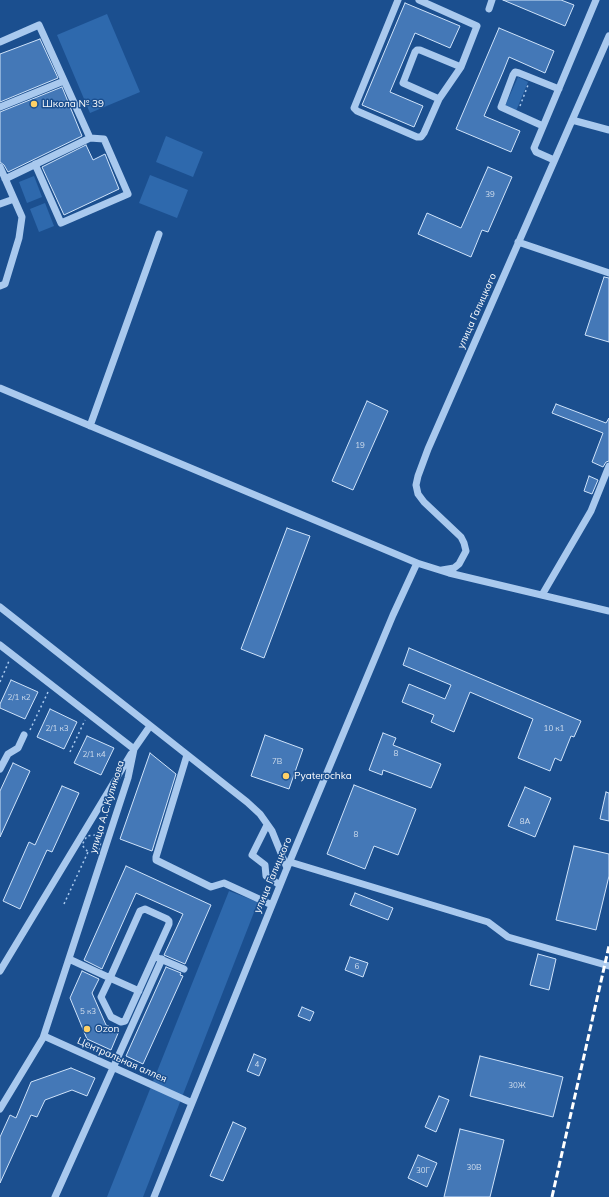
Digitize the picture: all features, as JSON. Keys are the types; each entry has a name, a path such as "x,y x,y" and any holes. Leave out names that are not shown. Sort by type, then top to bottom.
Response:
{"street":[{"path":"398,0 354,108 357,112 417,137 421,137 424,134 438,99 461,67 477,26 419,0"},
{"path":"489,9 492,0"},
{"path":"554,160 534,150 596,0"},
{"path":"0,42 39,25 90,138"},
{"name":"улица Галицкого","path":"440,571 454,568 459,564 466,551 461,537 424,502 418,494 416,485 418,476 518,242 609,36"},
{"path":"438,99 403,83 415,52 420,50 461,67"},
{"path":"543,126 500,107 513,75 515,72 559,90"},
{"path":"0,108 64,81"},
{"path":"572,120 609,130"},
{"path":"5,179 35,164 90,138 104,139 128,194 61,223 35,164"},
{"path":"0,167 22,217 19,238 5,284 0,286"},
{"path":"0,204 14,199"},
{"path":"90,426 159,234"},
{"path":"518,242 609,273"},
{"path":"0,388 417,563 440,571 609,611"},
{"path":"542,595 591,511 609,466"},
{"name":"улица Галицкого","path":"154,1197 288,865 393,615 417,563"},
{"path":"0,607 247,802 260,814 268,825 288,865 488,922 508,937 609,966"},
{"path":"0,645 134,749 150,726"},
{"path":"0,769 8,754 18,748 24,735"},
{"name":"улица А.С.Куликова","path":"0,1109 44,1036 128,778 134,749"},
{"name":"улица А.С.Куликова","path":"0,971 134,749"},
{"path":"187,755 156,860 211,887 224,883 272,905"},
{"path":"268,825 252,855 265,865 266,876 280,885"},
{"path":"142,909 170,921 125,1021 121,1022 113,1019 109,1015 101,997 110,978 142,909"},
{"path":"154,956 184,969"},
{"path":"55,1197 162,959"},
{"path":"69,960 138,991"},
{"name":"Центральная аллея","path":"44,1036 192,1103"}],"path":[{"path":"516,115 531,78"},
{"path":"0,682 12,654"},
{"path":"24,735 29,733 51,684"},
{"path":"70,752 88,713"},
{"path":"96,835 101,842 98,852 88,852 82,845 87,836 96,835"},
{"path":"64,904 88,852"}],"shaded area":[{"path":"107,14 140,92 90,113 57,35"},
{"path":"518,77 528,82 516,111 505,106"},
{"path":"166,136 203,152 193,177 156,162"},
{"path":"150,175 188,190 177,218 139,203"},
{"path":"34,176 42,197 27,203 19,182"},
{"path":"45,203 54,226 39,232 30,209"},
{"path":"229,891 258,902 143,1197 107,1197"}],"building":[{"path":"503,0 561,0 574,5 565,26"},
{"path":"405,3 460,26 450,48 415,33 390,92 423,106 414,127 362,105"},
{"path":"499,28 554,51 545,73 509,57 484,116 520,131 511,152 456,129"},
{"path":"40,39 58,78 0,102 0,54"},
{"path":"62,87 82,136 8,172 4,165 0,162 0,112"},
{"path":"86,145 93,160 105,154 119,189 64,215 42,167"},
{"path":"488,167 512,177 488,232 482,230 471,257 418,234 427,213 461,228"},
{"path":"604,277 609,278 609,342 585,335"},
{"path":"367,401 388,411 353,490 332,481"},
{"path":"556,404 606,423 609,418 609,461 606,462 603,467 592,462 603,433 552,413"},
{"path":"589,476 598,480 592,494 584,491"},
{"path":"287,528 310,536 264,658 241,649"},
{"path":"409,648 581,721 574,737 571,736 561,761 555,758 550,771 518,758 533,719 470,692 454,732 431,722 434,715 402,702 409,684 445,699 451,685 403,665"},
{"path":"11,680 38,692 25,719 0,708 0,704"},
{"path":"50,709 77,722 64,749 37,737"},
{"path":"383,733 396,738 393,745 441,764 431,788 383,770 382,775 369,770"},
{"path":"265,735 303,749 289,789 251,776"},
{"path":"87,736 114,748 101,775 74,763"},
{"path":"150,753 176,774 152,851 120,839"},
{"path":"13,763 30,771 0,837 0,791"},
{"path":"354,785 416,809 398,855 374,846 365,869 327,854"},
{"path":"62,786 79,793 52,852 47,850 20,909 3,901 29,842 35,845"},
{"path":"525,787 551,798 535,837 508,826"},
{"path":"606,792 609,793 609,821 600,819"},
{"path":"574,846 609,854 609,876 596,930 556,920"},
{"path":"126,866 211,905 185,964 164,955 183,914 136,893 102,969 84,960"},
{"path":"355,893 393,908 388,920 350,905"},
{"path":"538,954 556,959 549,990 530,985"},
{"path":"350,957 368,963 363,977 345,970"},
{"path":"166,967 181,973 180,975 183,976 143,1064 126,1056"},
{"path":"82,971 99,979 92,993 106,1025 119,1031 111,1050 87,1039 70,998"},
{"path":"302,1007 314,1012 310,1021 298,1016"},
{"path":"254,1054 266,1059 259,1076 247,1071"},
{"path":"480,1056 563,1077 553,1117 470,1096"},
{"path":"71,1068 95,1078 87,1096 72,1090 45,1100 37,1117 31,1115 0,1183 0,1137 10,1115 16,1118 31,1082"},
{"path":"439,1096 449,1100 436,1132 425,1127"},
{"path":"233,1122 246,1128 223,1181 210,1176"},
{"path":"460,1129 504,1140 490,1197 444,1197"},
{"path":"418,1155 437,1163 427,1187 408,1178"}],"railway":[{"path":"552,1197 609,946"}],"place":[{"name":"Школа № 39","path":"34,104"},
{"name":"Pyaterochka","path":"286,776"},
{"name":"Ozon","path":"87,1029"}]}
